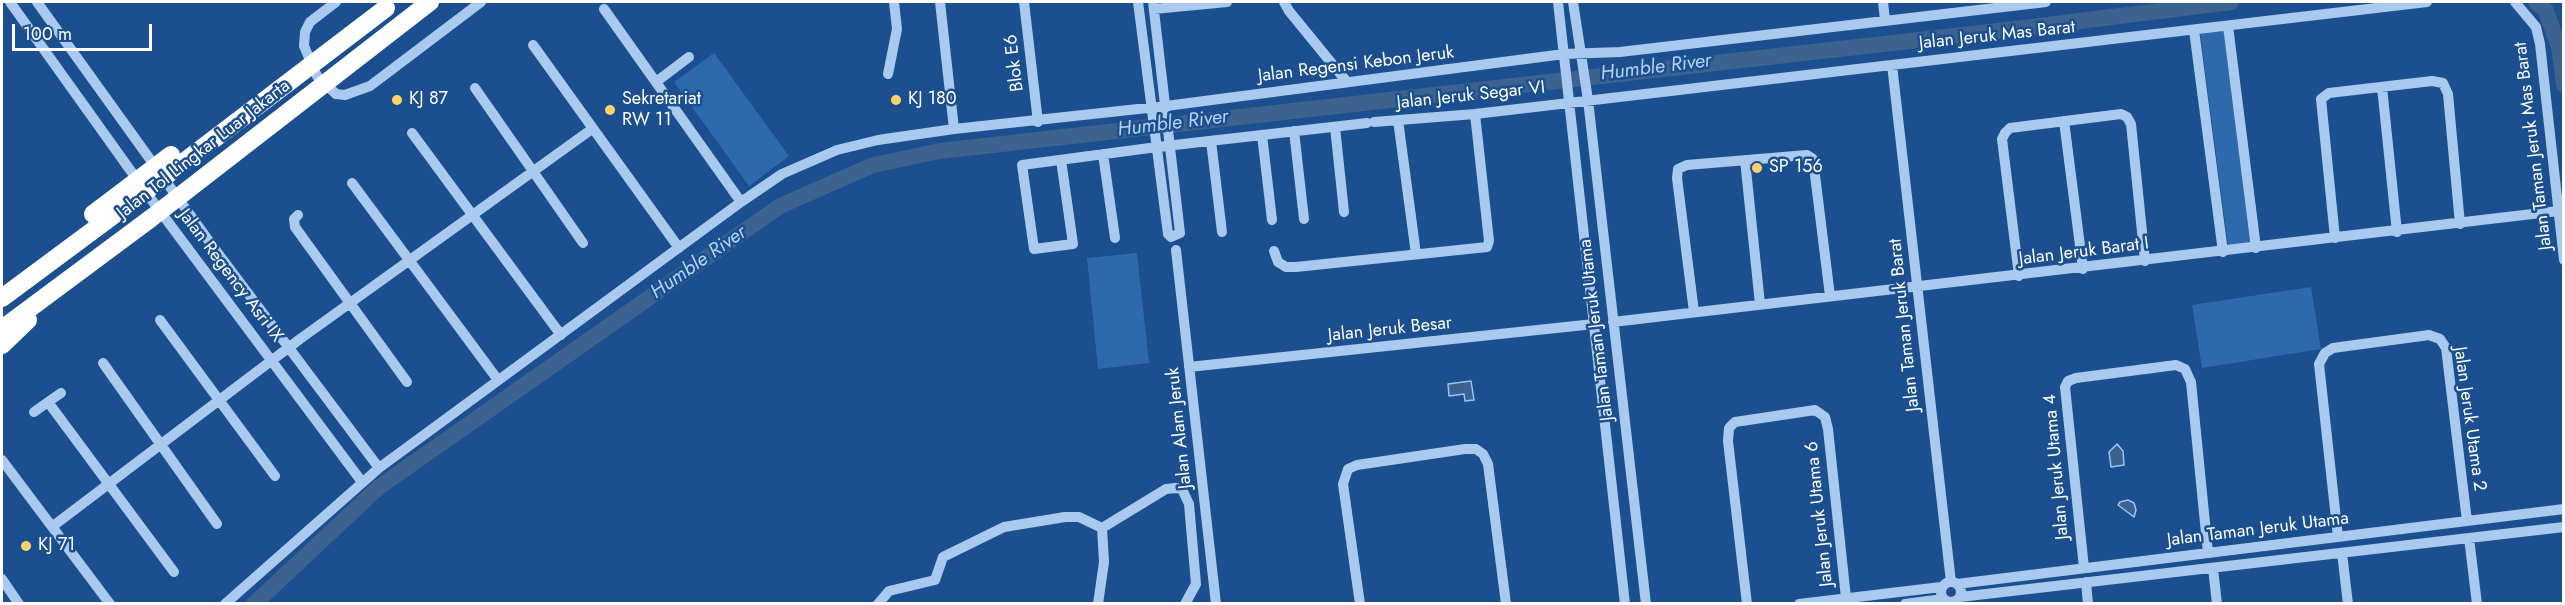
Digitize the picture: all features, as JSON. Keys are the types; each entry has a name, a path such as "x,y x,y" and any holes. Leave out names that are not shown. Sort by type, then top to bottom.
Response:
{"highway":[{"name":"Jalan Tol Lingkar Luar Jakarta","path":"2,298 395,2"},
{"name":"Jalan Tol Lingkar Luar Jakarta","path":"2,329 150,219 430,2"},
{"path":"2,285 223,118 263,91 289,81"},
{"path":"2,345 17,333 55,290"}],"street":[{"name":"Jalan Regency Asri IX","path":"10,2 362,482"},
{"path":"37,2 209,245 379,468"},
{"path":"336,2 310,22 305,33 304,46 316,76 336,94 345,95 370,86 481,2"},
{"path":"888,74 897,29 894,2"},
{"path":"940,2 954,129"},
{"name":"Blok E6","path":"1024,2 1038,122"},
{"path":"1138,2 1168,234 1172,237 1180,233 1154,5 1227,2"},
{"path":"1284,2 1288,11 1347,82"},
{"name":"Jalan Taman Jeruk Utama","path":"1558,2 1625,603"},
{"name":"Jalan Taman Jeruk Utama","path":"1573,2 1587,96 1646,603"},
{"path":"1883,2 1885,20"},
{"name":"Jalan Regensi Kebon Jeruk","path":"225,603 379,468 741,202 782,174 837,150 878,140 954,129 1166,111 1347,82 1564,54 1620,52 2046,2"},
{"name":"Jalan Jeruk Mas Barat","path":"1570,99 2427,2"},
{"name":"Jalan Taman Jeruk Mas Barat","path":"2515,2 2536,27 2540,44 2564,260"},
{"path":"604,9 741,202"},
{"path":"2228,26 2256,248"},
{"path":"2194,30 2223,252"},
{"path":"533,45 679,248"},
{"path":"656,82 688,57"},
{"name":"Jalan Taman Jeruk Barat","path":"1892,64 1950,584"},
{"path":"2335,238 2321,99 2329,93 2432,81 2443,83 2448,94 2460,224"},
{"path":"2382,87 2397,232"},
{"path":"475,88 583,243"},
{"name":"Jalan Jeruk Segar VI","path":"1061,160 1073,244 1034,249 1022,165 1170,142 1211,141 1370,122 1474,114 1570,99"},
{"path":"1274,251 1278,262 1286,267 1487,247 1489,241 1474,114"},
{"path":"2019,276 2002,139 2010,128 2121,114 2127,117 2131,124 2145,261"},
{"path":"1398,120 1416,254"},
{"path":"2064,121 2083,269"},
{"path":"1335,127 1344,212"},
{"path":"52,526 274,359 592,129"},
{"path":"1294,131 1304,219"},
{"path":"412,133 561,335"},
{"path":"1262,135 1272,220"},
{"path":"1211,141 1222,232"},
{"path":"1103,154 1115,238"},
{"path":"1694,312 1677,178 1678,169 1687,165 1807,155 1813,159 1830,296"},
{"path":"1745,160 1760,304"},
{"path":"352,183 498,380"},
{"name":"Jalan Jeruk Barat I","path":"1613,322 1917,285 2083,269 2558,211"},
{"path":"298,215 294,219 295,227 407,382"},
{"path":"196,255 209,245"},
{"name":"Jalan Alam Jeruk","path":"1176,250 1216,603"},
{"path":"160,320 275,476"},
{"name":"Jalan Jeruk Besar","path":"1189,368 1594,324"},
{"name":"Jalan Jeruk Utama 2","path":"2338,537 2319,364 2325,353 2333,348 2429,335 2440,339 2446,348 2467,521"},
{"path":"103,363 217,524"},
{"name":"Jalan Jeruk Utama 4","path":"2084,568 2064,387 2068,381 2076,378 2176,365 2185,369 2191,382 2208,553"},
{"path":"34,412 61,393"},
{"path":"48,402 174,572"},
{"name":"Jalan Jeruk Utama 6","path":"1747,603 1728,441 1729,428 1735,422 1815,410 1825,417 1828,429 1846,598"},
{"path":"1360,603 1343,483 1348,469 1357,465 1476,449 1483,454 1488,464 1506,603"},
{"path":"2,460 110,603"},
{"path":"1610,462 1629,460"},
{"path":"1102,528 1166,489 1182,489 1189,504 1196,584 1185,603"},
{"name":"Jalan Taman Jeruk Utama","path":"1799,603 2564,509"},
{"path":"878,603 889,591 935,580 943,557 1004,526 1079,517 1102,528"},
{"name":"Jalan Taman Jeruk Utama","path":"1905,603 1951,601 2086,582 2564,527"},
{"path":"1098,603 1104,562 1102,528"},
{"path":"2469,538 2477,603"},
{"path":"2342,553 2348,603"},
{"path":"2213,568 2217,603"},
{"path":"2,579 19,603"},
{"path":"2086,582 2088,603"},
{"path":"1950,584 1951,601"},
{"path":"1950,584 1960,590 1951,601"}],"shaded area":[{"path":"2224,29 2251,243 2228,245 2200,32"},
{"path":"714,53 789,156 749,186 674,82"},
{"path":"1137,253 1149,363 1098,369 1087,258"},
{"path":"2311,287 2321,349 2202,368 2192,305"},
{"path":"1471,381 1474,400 1465,401 1464,394 1449,396 1448,384"},
{"path":"2117,444 2123,451 2124,465 2111,467 2109,452"},
{"path":"2128,500 2134,503 2136,510 2134,517 2118,505"}],"waterway":[{"name":"Humble River","path":"254,604 379,487 780,206 873,165 940,151 2007,30 2231,2"},
{"name":"Humble River","path":"2536,2 2546,11 2559,47 2564,85"}],"place":[{"name":"KJ 87","path":"397,100"},
{"name":"KJ 180","path":"896,100"},
{"name":"Sekretariat RW 11","path":"610,110"},
{"name":"SP 156","path":"1757,168"},
{"name":"KJ 71","path":"26,546"}]}
